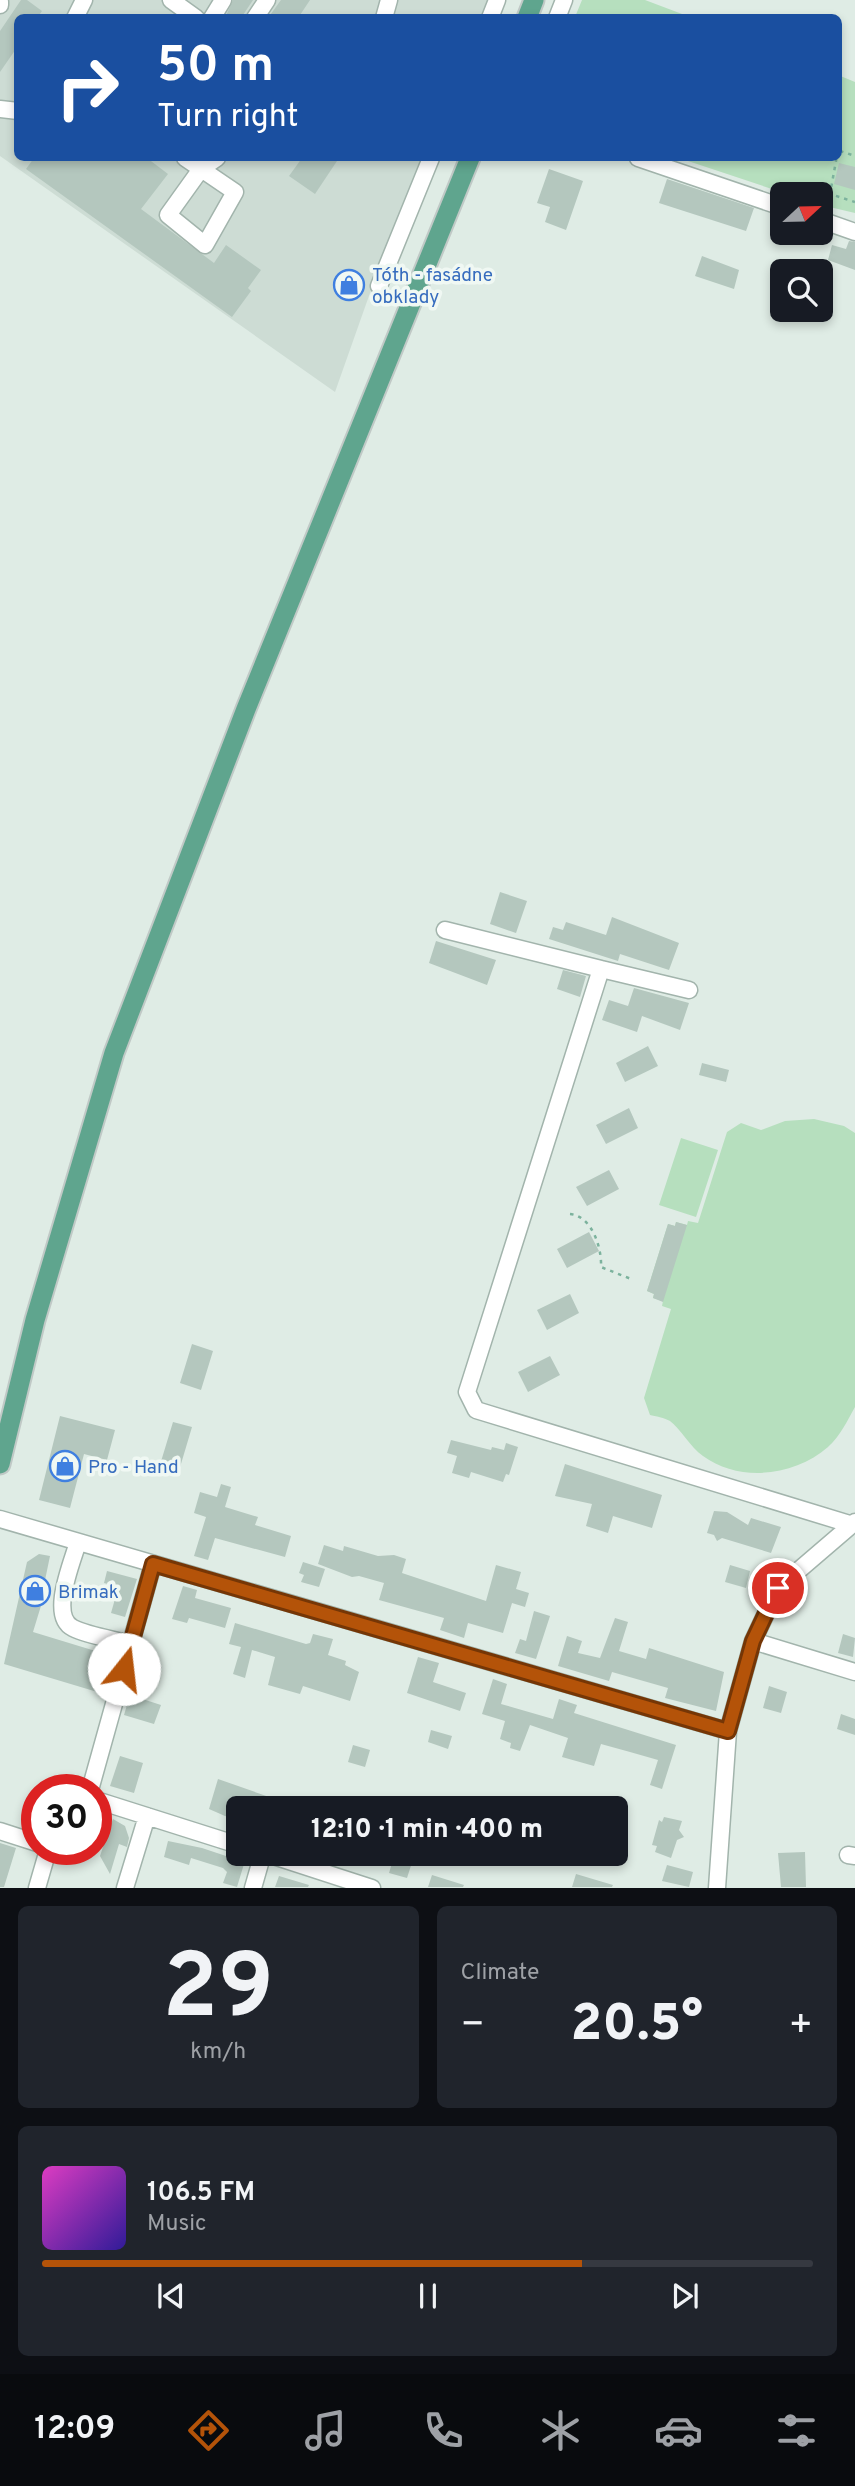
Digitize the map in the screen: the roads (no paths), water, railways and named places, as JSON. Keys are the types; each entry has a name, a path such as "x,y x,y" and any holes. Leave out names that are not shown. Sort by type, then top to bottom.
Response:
{"main road":[{"path":"0,1464 35,1320 114,1053 256,683 469,161"}],"street":[{"path":"171,0 190,14"},
{"path":"189,161 201,169 235,191 205,245 168,215 201,169 213,161"},
{"path":"379,286 430,161"},
{"path":"647,161 770,203"},
{"path":"833,224 855,232"},
{"path":"445,930 689,990"},
{"path":"601,969 467,1392 470,1404 476,1410 854,1523"},
{"path":"0,1519 728,1731"},
{"path":"717,1888 718,1837 728,1731 753,1641 778,1588 854,1523"},
{"path":"78,1542 61,1608 63,1620 73,1628 131,1644"},
{"path":"94,1774 153,1564"},
{"path":"753,1641 855,1672"},
{"path":"112,1805 226,1841"},
{"path":"125,1888 147,1816"},
{"path":"0,1831 21,1838"},
{"path":"37,1888 44,1865"},
{"path":"253,1888 260,1866"},
{"path":"304,1866 372,1888"}],"place":[{"name":"Tóth - fasádne obklady","path":"349,285"},
{"name":"Pro - Hand","path":"65,1466"},
{"name":"Brimak","path":"35,1591"}]}
